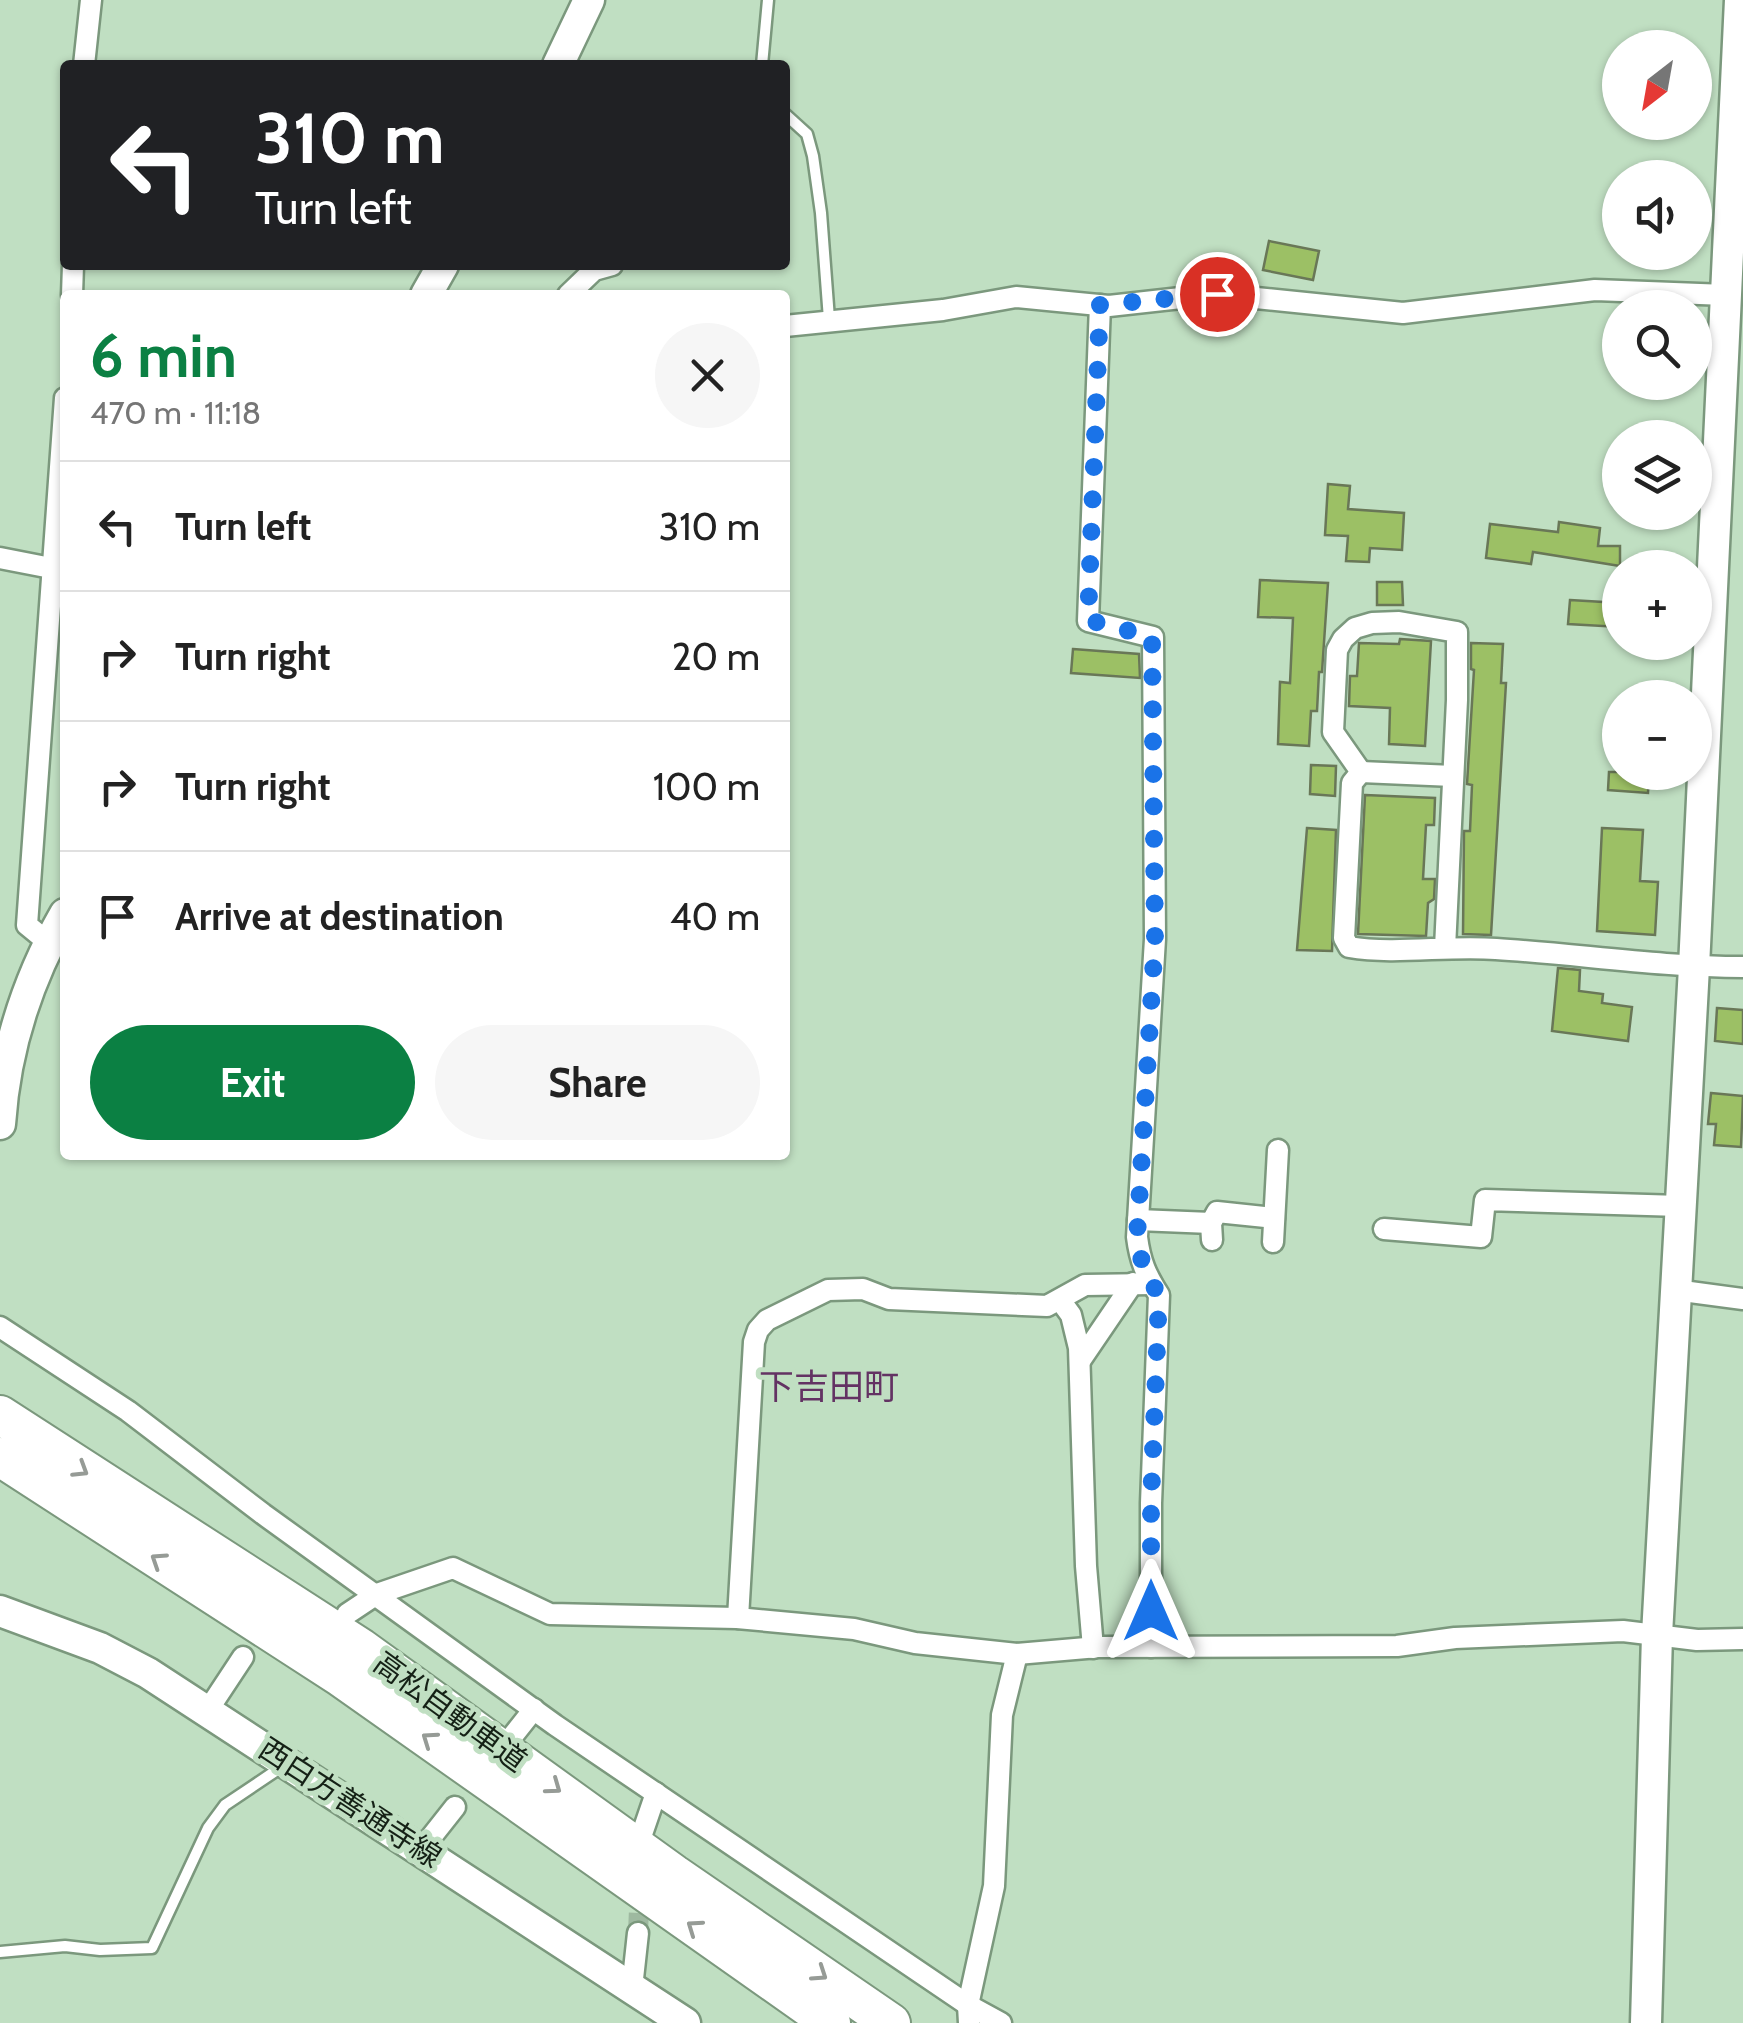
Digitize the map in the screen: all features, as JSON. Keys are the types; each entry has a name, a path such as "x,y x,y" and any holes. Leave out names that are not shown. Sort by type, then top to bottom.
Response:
{"highway":[{"name":"高松自動車道","path":"0,1416 361,1648 674,1874 891,2023"},
{"name":"高松自動車道","path":"0,1457 340,1676 831,2023"}],"street":[{"path":"84,60 90,0"},
{"path":"560,60 589,0"},
{"path":"1646,2023 1657,1635 1694,967 1740,0"},
{"path":"573,290 594,270"},
{"path":"790,325 943,310 1016,296 1100,305 1217,294 1403,314 1595,290 1726,295"},
{"path":"1080,1361 1142,1284 1138,1220 1155,940 1152,637 1088,620 1100,305"},
{"path":"49,942 27,924 60,459"},
{"path":"0,558 51,568"},
{"path":"1362,772 1333,732 1337,650 1354,628 1399,622 1456,632 1445,948"},
{"path":"1362,772 1352,783 1344,938 1349,947 1494,948 1743,968"},
{"path":"1362,772 1453,776"},
{"path":"0,1124 10,1041 60,923"},
{"path":"1273,1242 1278,1150"},
{"path":"1384,1230 1481,1237 1485,1200 1680,1206"},
{"path":"1138,1220 1212,1232 1217,1212 1274,1218"},
{"path":"738,1618 754,1342 767,1320 813,1294 848,1288 889,1299 1047,1306 1086,1285 1142,1284 1159,1295 1151,1503 1151,1647"},
{"path":"1675,1290 1743,1299"},
{"path":"1060,1300 1071,1315 1080,1361 1086,1566 1093,1648"},
{"path":"0,1327 128,1411 263,1514 534,1709 968,2014 1001,2023"},
{"path":"347,1614 378,1594 453,1568 550,1614 738,1618 854,1629 914,1644 1017,1654 1093,1648 1397,1646 1454,1638 1592,1632 1697,1640 1743,1639"},
{"name":"西白方善通寺線","path":"0,1611 100,1648 208,1710 685,2023"},
{"path":"968,2014 994,1886 1002,1716 1017,1654"},
{"path":"208,1710 243,1658"},
{"path":"507,1743 534,1709"},
{"path":"642,1834 656,1793"},
{"path":"421,1850 455,1807"},
{"path":"632,1988 638,1933"}],"lane":[{"path":"762,60 768,0"},
{"path":"790,119 807,134 813,156 822,213 829,319"},
{"path":"0,1952 64,1946 100,1950 152,1948 208,1828 225,1805 288,1762"}],"building":[{"path":"1269,241 1319,251 1313,280 1263,270"},
{"path":"1328,484 1350,486 1348,509 1404,513 1402,550 1370,548 1369,562 1346,561 1348,536 1325,535"},
{"path":"1559,522 1600,528 1598,546 1620,546 1620,550 1602,550 1602,563 1533,552 1531,564 1486,558 1490,524 1558,532"},
{"path":"1260,580 1328,583 1322,672 1317,711 1311,711 1309,746 1278,744 1280,682 1290,683 1293,618 1258,617"},
{"path":"1377,582 1402,582 1403,605 1377,605"},
{"path":"1570,600 1602,602 1602,626 1568,624"},
{"path":"1400,639 1431,641 1425,746 1389,744 1390,708 1349,706 1350,676 1357,676 1359,643 1399,644"},
{"path":"1471,643 1503,644 1501,683 1506,683 1491,935 1463,934 1464,831 1470,831 1472,785 1467,784 1474,670"},
{"path":"1073,649 1139,654 1140,678 1071,673"},
{"path":"1311,765 1336,766 1335,796 1310,794"},
{"path":"1365,795 1435,798 1434,825 1426,825 1423,879 1435,879 1434,899 1428,903 1426,936 1358,934"},
{"path":"1307,828 1336,830 1332,951 1297,950"},
{"path":"1602,828 1643,830 1640,881 1658,882 1655,935 1597,931"},
{"path":"1558,968 1580,970 1579,991 1603,994 1602,1003 1632,1007 1628,1041 1552,1031"},
{"path":"1717,1008 1743,1010 1743,1044 1715,1041"},
{"path":"1711,1093 1743,1096 1741,1147 1714,1145 1716,1124 1708,1124"}],"tunnel":[{"path":"638,1933 640,1885"}],"district":[{"name":"下吉田町","path":"829,1387"}],"route":[{"path":"1151,1611 1159,1295 1139,1258 1137,1237 1155,940 1152,637 1088,620 1100,305 1217,294"}]}
